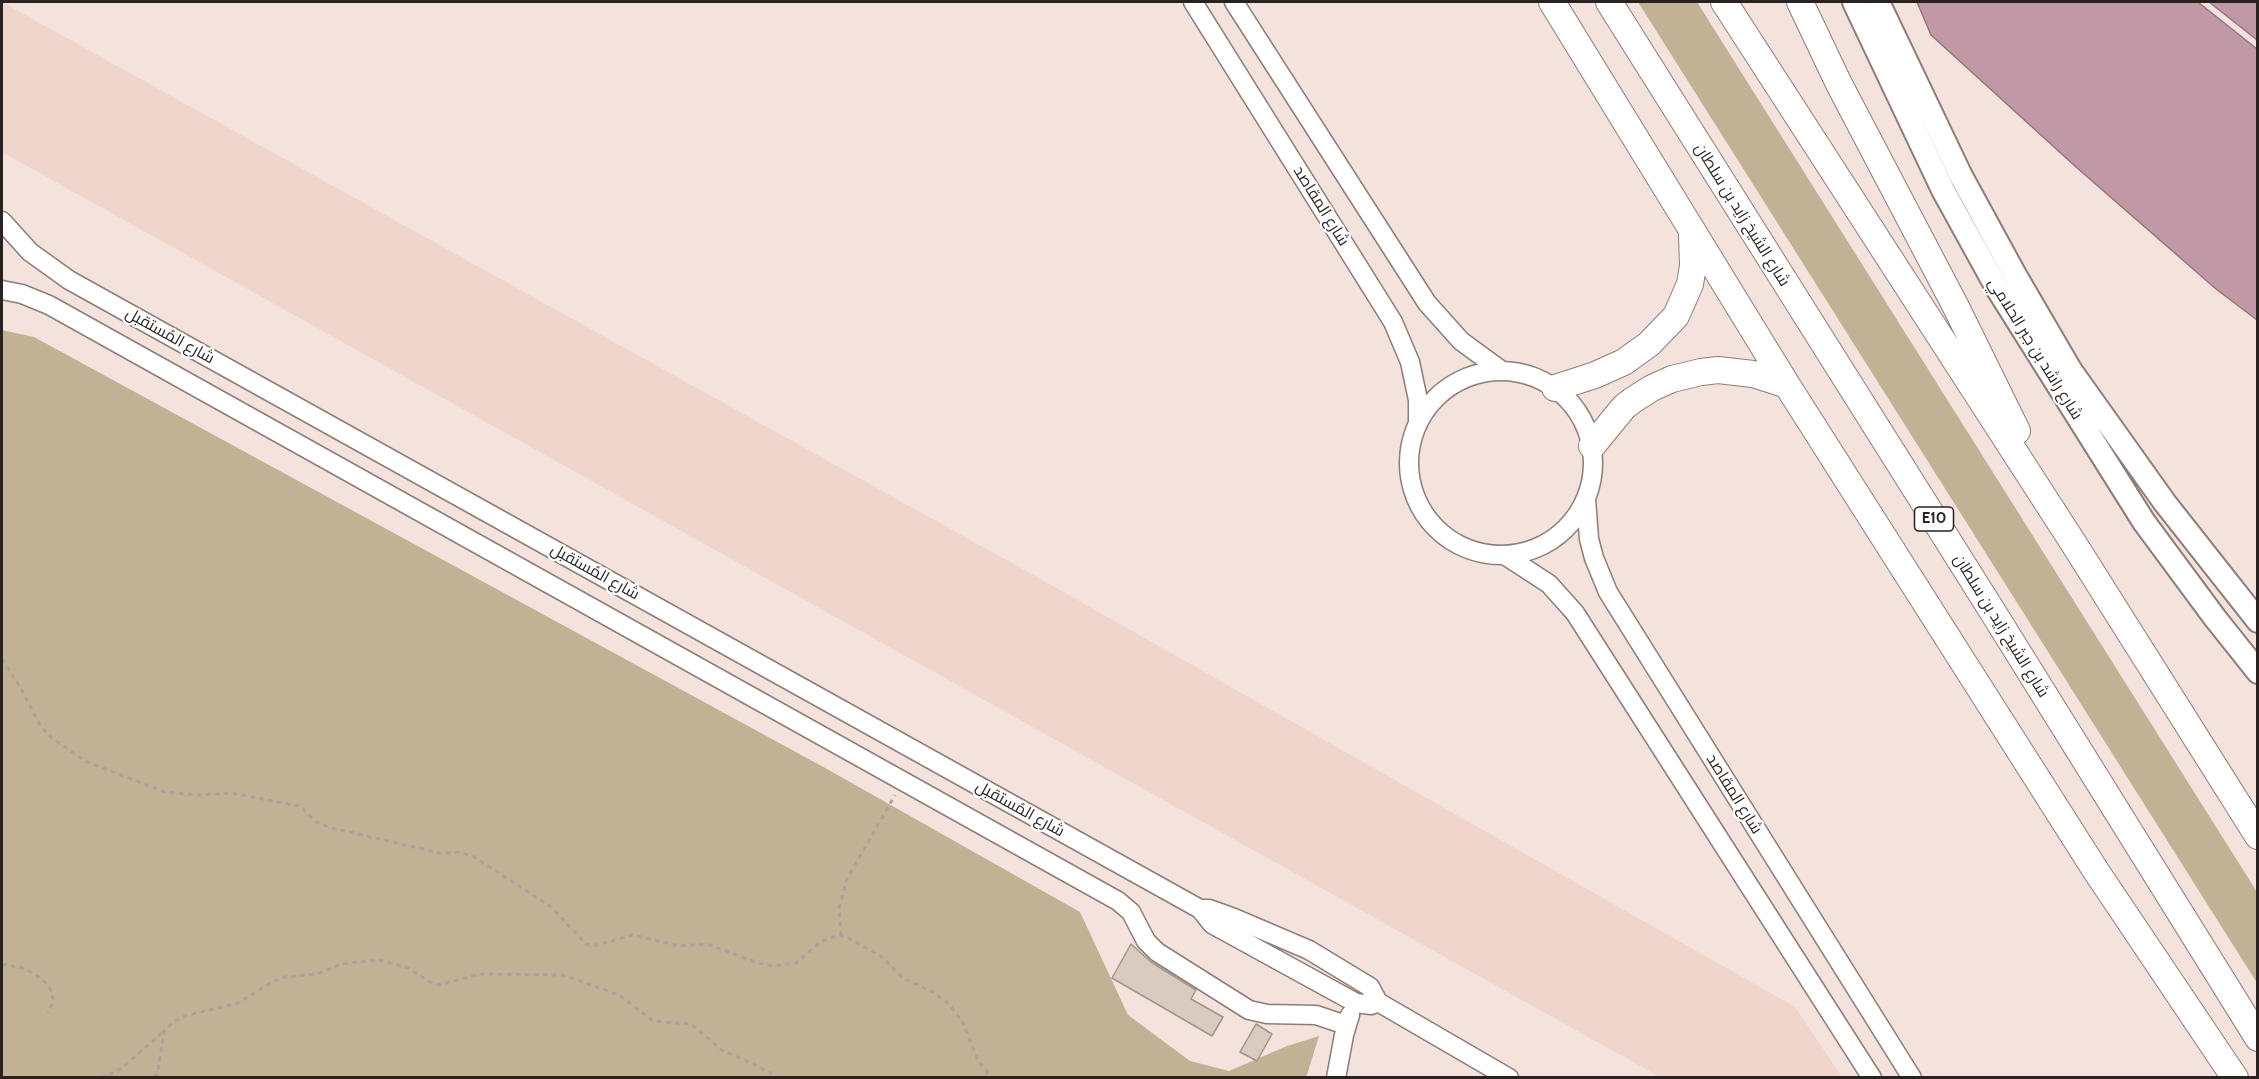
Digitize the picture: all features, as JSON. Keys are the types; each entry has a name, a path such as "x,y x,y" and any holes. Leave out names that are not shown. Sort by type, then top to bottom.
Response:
{"highway":[{"path":"1551,2 1787,385 2096,871 2235,1077"},
{"name":"شارع الشيخ زايد بن سلطان","path":"1609,2 2258,1038"},
{"path":"1724,2 2074,544 2258,837"},
{"path":"1800,2 1839,84 1955,305 2074,544"},
{"path":"1555,388 1603,372 1624,362 1649,344 1676,316 1690,284 1693,266 1691,231"},
{"path":"1592,446 1624,407 1652,388 1672,379 1718,370 1753,374 1787,385"}],"main road":[{"name":"شارع راشد بن جبر الحلامي","path":"1854,2 1942,190 1997,288 2144,522 2258,672"},
{"name":"شارع راشد بن جبر الحلامي","path":"1878,2 1961,176 2015,275 2066,361 2116,437 2258,621"}],"street":[{"name":"شارع المقاصد","path":"1193,2 1394,322 1410,362 1418,400 1418,423"},
{"path":"1234,2 1427,303 1461,341 1502,371"},
{"name":"شارع المُستقبل","path":"2,221 30,252 69,280 1200,909 1218,912 1280,936 1358,978 1370,987 1378,1002 1509,1077"},
{"path":"2,290 22,294 49,305 1118,901 1131,912 1146,941 1157,952 1241,1006 1266,1014 1316,1015 1346,1025"},
{"path":"1502,371 1521,373 1542,380 1570,401 1582,419 1592,446 1593,469 1586,499 1576,517 1563,533 1546,545 1506,556 1483,554 1460,546 1440,533 1425,515 1414,493 1409,470 1410,446 1418,423 1429,405 1461,380 1481,373 1502,371"},
{"name":"شارع المقاصد","path":"1586,499 1589,539 1600,575 1608,591 1912,1077"},
{"path":"1506,556 1549,584 1575,613 1872,1077"},
{"name":"شارع المُستقبل","path":"1200,909 1212,924 1356,1003"},
{"path":"1336,1077 1346,1025 1356,1003 1358,978"},
{"path":"1356,1003 1371,1005 1378,1002"}],"path":[{"path":"2,659 41,727 52,738 85,761 165,792 197,795 231,793 300,807 316,822 332,828 440,853 460,852 474,857 550,906 586,944 600,945 633,935 679,946 707,944 758,963 779,966 796,963 825,939 841,935 872,950 903,978 935,993 950,1005 963,1023 978,1060 992,1077"},
{"path":"841,935 840,908 847,879 903,781"},
{"path":"101,1077 117,1071 173,1022 185,1016 238,1004 274,981 285,977 317,974 341,964 379,960 408,968 439,985 480,974 560,975 572,978 619,996 652,1020 691,1023 723,1052 754,1064 775,1077"},
{"path":"2,964 22,968 35,974 47,984 52,992 53,1002 48,1013"},
{"path":"155,1077 164,1031"}],"shaded area":[{"path":"2,2 1037,577 1795,1007 1842,1077 1660,1077 2,152"},
{"path":"1638,2 1697,2 2257,892 2257,983"},
{"path":"1917,2 2198,2 2257,49 2257,320 2216,289 2076,167 1931,35"},
{"path":"2209,2 2257,2 2257,40"},
{"path":"2,330 34,337 827,769 1080,912 1128,1015 1190,1061 1229,1071 1287,1046 1319,1036 1306,1078 2,1078"}],"building":[{"path":"1131,944 1151,962 1196,990 1191,999 1223,1017 1212,1036 1112,978"},
{"path":"1256,1024 1272,1034 1257,1061 1240,1052"}]}
